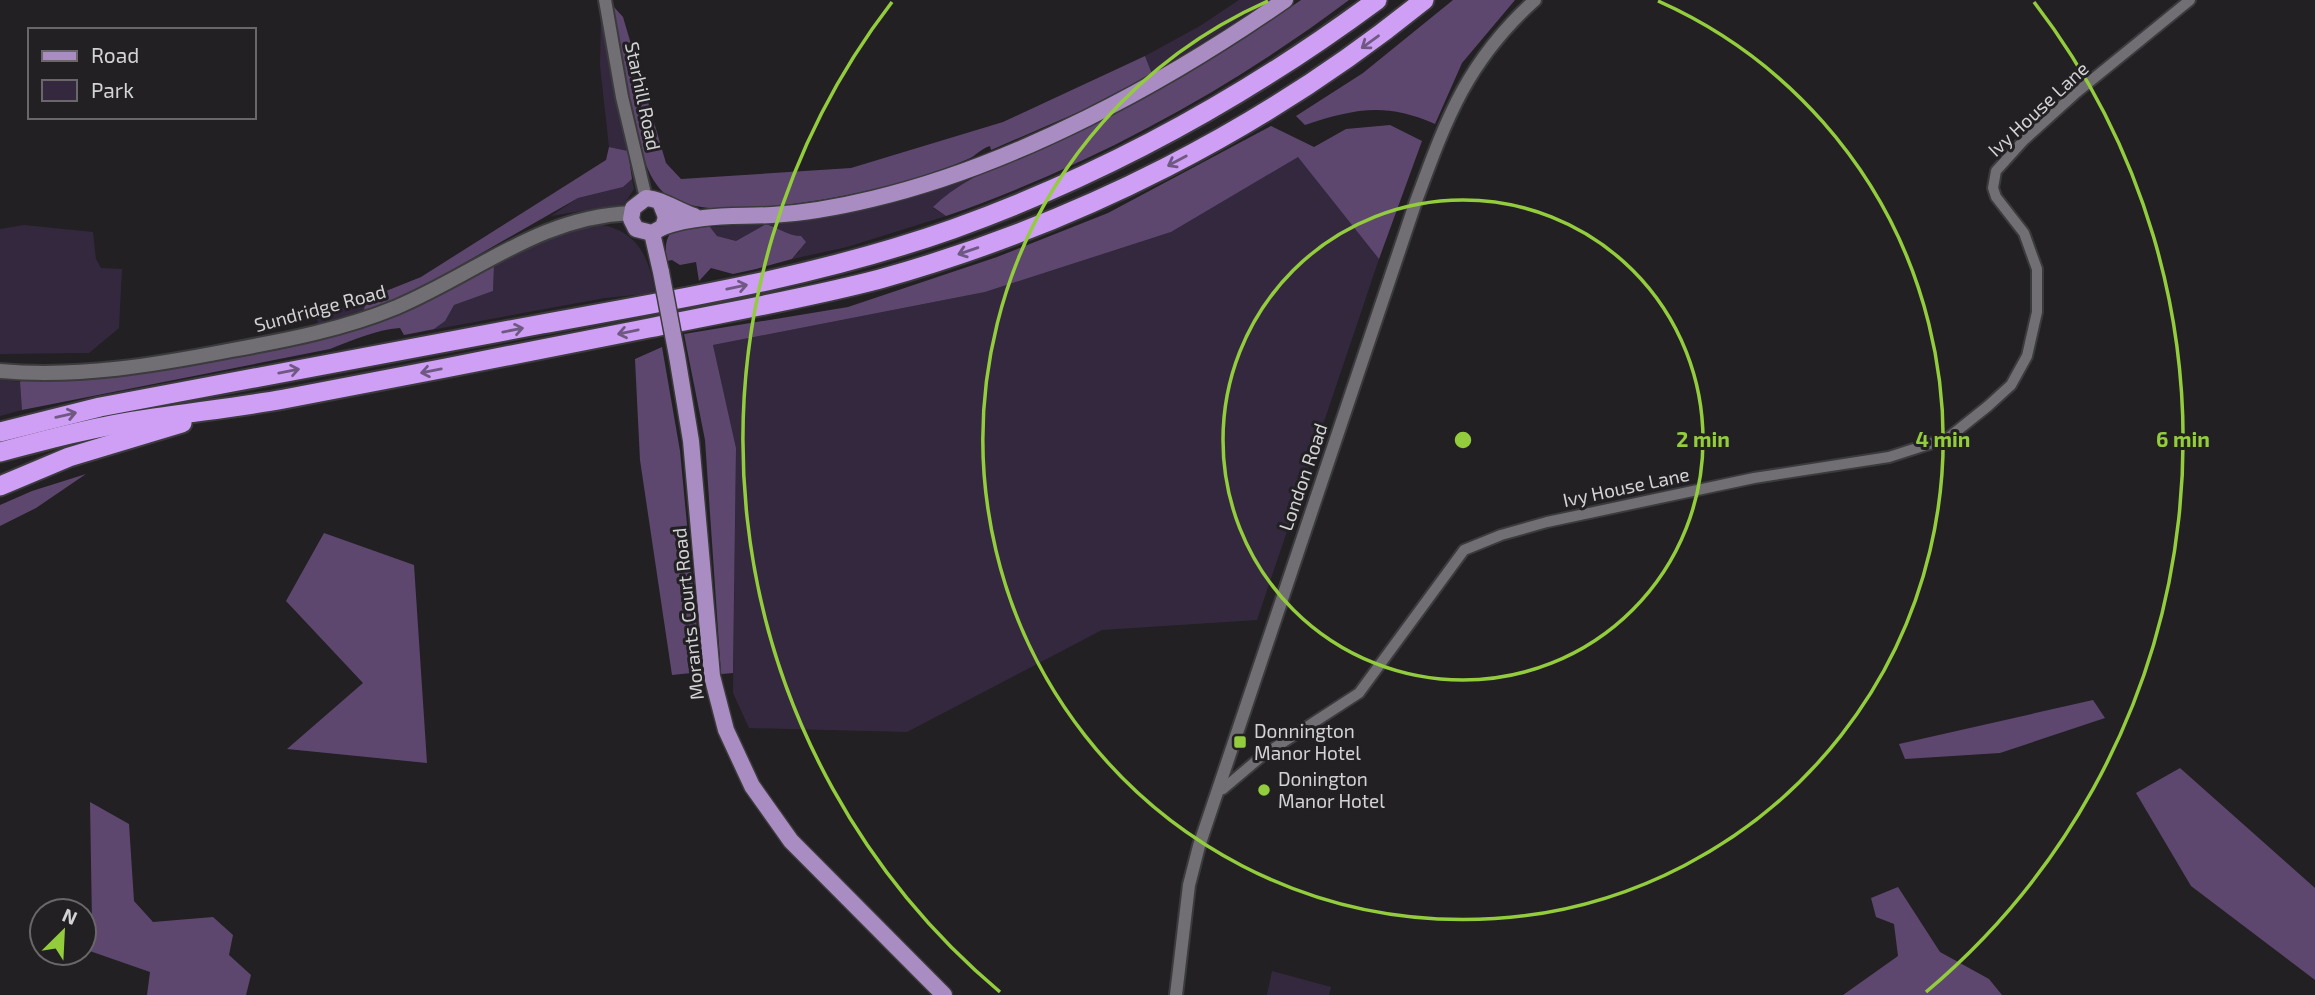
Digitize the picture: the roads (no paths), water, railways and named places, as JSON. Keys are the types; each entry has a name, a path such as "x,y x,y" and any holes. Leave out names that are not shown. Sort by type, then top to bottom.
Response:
{"highway":[{"path":"0,432 111,405 741,286 898,247 1000,212 1151,144 1243,91 1377,0"},
{"path":"0,452 146,419 226,409 760,307 881,278 955,255 1056,218 1167,167 1306,86 1424,0"},
{"path":"0,486 69,457 226,409"}],"main road":[{"path":"699,217 653,200 636,203 631,213 636,229 657,230 699,217 815,210 917,187 966,169 1119,100 1231,36 1285,0"},
{"path":"653,200 666,211 657,230"},
{"name":"Sundridge Road","path":"0,371 64,374 109,371 289,339 393,308 441,288 522,241 560,224 594,216 631,213"},
{"name":"Morants Court Road","path":"657,230 661,272 691,441 712,676 726,730 752,786 791,841 944,995"}],"street":[{"name":"Starhill Road","path":"606,0 621,97 653,200"},
{"name":"London Road","path":"1177,995 1189,886 1218,790 1440,138 1455,99 1474,70 1495,41 1535,0"},
{"name":"Ivy House Lane","path":"1218,790 1262,757 1359,693 1464,550 1501,534 1547,522 1754,478 1889,457 1948,438 1988,407 2011,385 2027,356 2037,312 2035,260 2024,233 1996,197 1993,188 1996,171 2060,108 2190,0"}],"place":[{"name":"Donnington Manor Hotel","path":"1240,742"},
{"name":"Donington Manor Hotel","path":"1264,790"}]}
